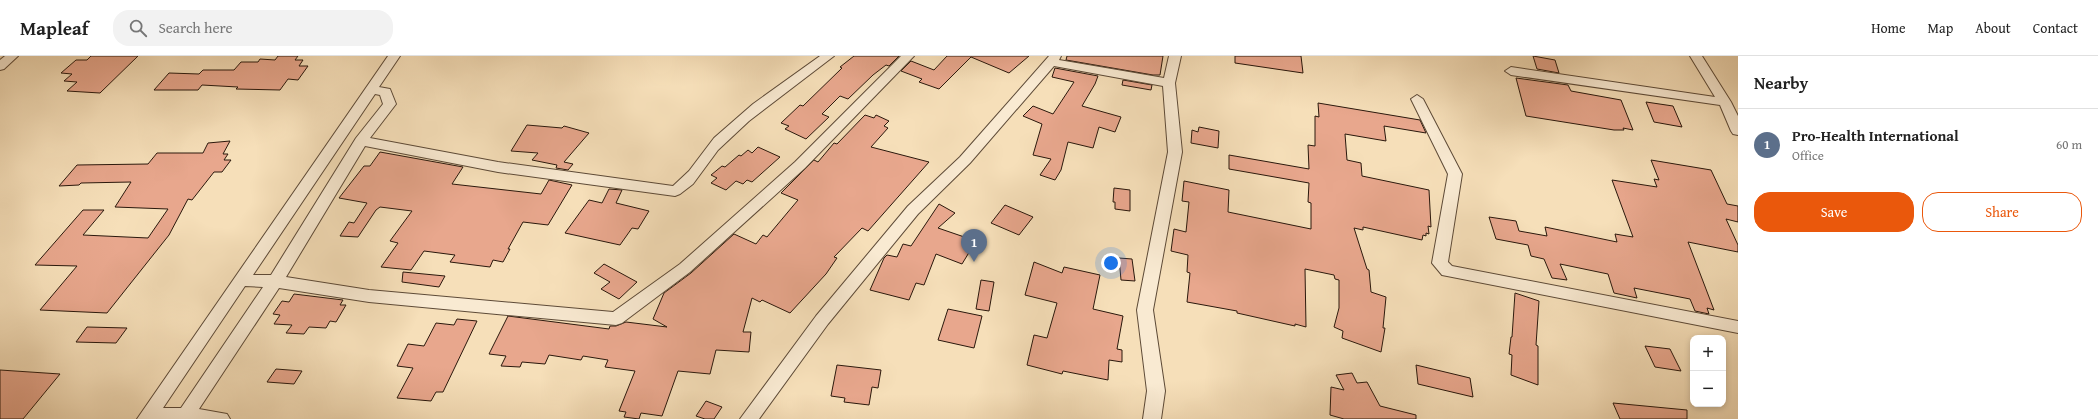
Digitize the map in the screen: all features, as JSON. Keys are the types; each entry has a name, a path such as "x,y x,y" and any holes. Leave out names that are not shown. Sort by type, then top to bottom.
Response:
{"street":[{"path":"0,66 12,56"},
{"path":"147,417 394,56"},
{"path":"361,141 498,167 675,191 685,186 717,142 756,106 828,56"},
{"path":"240,280 275,281 370,296 616,319 685,268 800,165 908,56"},
{"path":"1152,419 1156,391 1145,310 1175,152 1169,83 1175,56"},
{"path":"1696,56 1725,102 1738,131"},
{"path":"749,419 822,320 913,210 965,160 1053,59 1169,83"},
{"path":"1511,71 1725,102"},
{"path":"184,417 275,281 361,141 390,104 385,92 371,89"},
{"path":"1417,99 1455,174 1440,263 1447,271 1738,327"},
{"path":"147,417 222,419"}],"building":[{"path":"91,56 138,56 100,93 67,91 77,82 64,81 72,74 61,73 76,60 87,60"},
{"path":"278,56 298,56 295,60 303,60 299,66 308,66 298,80 288,79 280,90 236,89 238,87 202,85 198,90 154,90 169,73 199,74 203,70 234,70 241,62 258,62 260,59 275,60"},
{"path":"854,56 899,56 889,66 886,65 873,75 848,99 840,96 822,114 829,117 806,139 785,129 789,126 781,123 800,105 803,106 842,68 840,67"},
{"path":"947,56 1029,56 1009,73 971,57 939,89 919,82 922,79 901,71 911,61 934,70"},
{"path":"1067,56 1163,56 1160,75 1153,75 1066,60"},
{"path":"1235,56 1301,56 1303,73 1235,63"},
{"path":"1533,56 1555,60 1559,73 1537,69"},
{"path":"1055,68 1098,76 1082,106 1121,117 1115,132 1099,127 1093,148 1068,142 1061,170 1055,180 1040,175 1051,159 1033,155 1042,124 1023,116 1033,106 1053,114 1074,82 1052,77"},
{"path":"1516,78 1568,85 1571,91 1621,100 1633,130 1623,128 1624,130 1614,130 1526,116"},
{"path":"1123,80 1152,85 1151,90 1122,85"},
{"path":"1646,102 1673,106 1682,127 1654,122"},
{"path":"1318,103 1420,120 1426,133 1384,126 1386,141 1345,134 1347,160 1361,163 1362,176 1429,190 1431,227 1428,226 1429,234 1426,233 1426,236 1423,235 1422,240 1363,227 1363,230 1354,228 1367,269 1369,270 1371,292 1386,297 1383,328 1385,328 1381,352 1342,338 1343,331 1334,327 1339,308 1339,280 1335,279 1334,275 1305,269 1306,327 1295,324 1295,326 1237,313 1237,311 1187,302 1190,273 1187,272 1188,255 1171,251 1174,229 1186,232 1189,202 1182,201 1184,181 1229,190 1228,212 1311,229 1311,203 1308,202 1309,183 1229,169 1229,155 1309,169 1308,145 1315,146 1315,116 1319,117"},
{"path":"865,115 874,118 876,115 889,121 884,126 888,128 871,147 929,162 868,231 862,228 834,257 837,258 826,274 790,313 762,300 760,302 752,298 743,332 751,332 749,352 716,350 710,374 678,371 662,416 641,413 639,419 624,417 626,412 619,411 635,371 605,367 608,360 583,356 581,360 549,355 545,364 522,362 520,367 501,366 506,356 489,354 508,316 609,329 610,326 616,326 626,322 667,327 653,319 664,293 691,273 734,234 756,244 763,235 767,237 798,200 781,193 814,160 818,162 834,143 837,144"},
{"path":"527,125 562,128 564,126 589,133 564,162 573,164 568,170 556,168 557,165 532,160 538,153 511,151"},
{"path":"1199,127 1219,131 1218,148 1191,143 1192,130 1198,132"},
{"path":"230,141 223,154 228,154 224,160 231,160 222,172 214,172 192,200 188,199 169,235 107,313 40,310 77,266 35,265 83,210 104,210 83,235 148,238 168,209 115,207 131,182 81,183 79,185 59,186 77,165 148,164 157,153 203,153 208,143"},
{"path":"758,147 780,157 752,182 747,180 743,184 736,181 726,190 711,183 717,178 711,175 722,166 725,167 739,155 741,156 748,150 752,153"},
{"path":"380,152 463,167 452,184 541,194 549,180 572,185 548,225 523,222 508,249 510,249 503,262 493,260 490,267 450,262 455,255 424,251 411,270 381,267 398,243 390,241 412,211 380,207 376,210 358,237 340,236 349,222 354,223 367,203 339,198 364,166 370,166"},
{"path":"1651,160 1711,170 1727,204 1738,206 1738,222 1726,219 1738,245 1738,252 1688,242 1714,310 1707,308 1709,314 1695,311 1690,299 1634,288 1637,298 1614,293 1608,274 1560,264 1567,280 1552,278 1544,259 1531,256 1528,245 1496,239 1489,217 1516,221 1519,231 1547,236 1545,227 1617,242 1615,234 1633,237 1612,180 1657,187 1654,179 1659,180"},
{"path":"1114,188 1130,190 1130,211 1115,209 1115,202 1113,202"},
{"path":"609,189 622,190 616,203 649,211 638,229 632,228 620,245 565,233 589,200 602,203"},
{"path":"939,204 955,213 938,228 976,241 962,264 936,254 924,285 916,283 909,300 870,290 884,258 887,255 897,257 903,244 911,246"},
{"path":"1005,205 1033,217 1019,235 991,223"},
{"path":"1119,258 1132,259 1135,281 1121,280"},
{"path":"1034,262 1062,273 1064,267 1100,275 1093,309 1123,316 1117,349 1122,350 1122,362 1109,360 1108,380 1063,371 1062,374 1027,365 1034,335 1047,338 1057,303 1025,295"},
{"path":"604,264 637,282 619,299 601,289 610,282 594,273"},
{"path":"403,272 445,276 439,287 402,282"},
{"path":"981,280 994,282 989,311 976,309"},
{"path":"1515,293 1539,301 1536,345 1538,346 1538,385 1511,375 1512,355 1509,354 1512,337"},
{"path":"294,294 343,300 340,305 346,305 336,322 330,321 326,328 309,327 304,334 286,333 292,325 274,324 280,315 273,314 282,301 289,302"},
{"path":"948,309 982,316 974,348 938,340"},
{"path":"457,319 477,321 443,392 436,392 431,401 397,398 413,368 397,366 408,344 424,346 436,323 454,325"},
{"path":"87,327 127,328 116,343 76,342"},
{"path":"1645,346 1670,349 1681,371 1655,367"},
{"path":"837,365 881,370 878,388 872,387 869,405 844,402 845,398 831,396"},
{"path":"1416,365 1470,378 1473,397 1418,384"},
{"path":"276,369 302,371 294,384 267,382"},
{"path":"0,370 60,374 23,419 0,419"},
{"path":"1352,373 1357,383 1367,382 1380,406 1416,415 1416,419 1344,419 1330,415 1331,387 1344,390 1336,375"},
{"path":"706,401 722,407 714,419 705,419 696,416"},
{"path":"1613,403 1687,410 1687,419 1620,419"}],"place":[{"name":"Pro-Health International","path":"974,262"}]}
